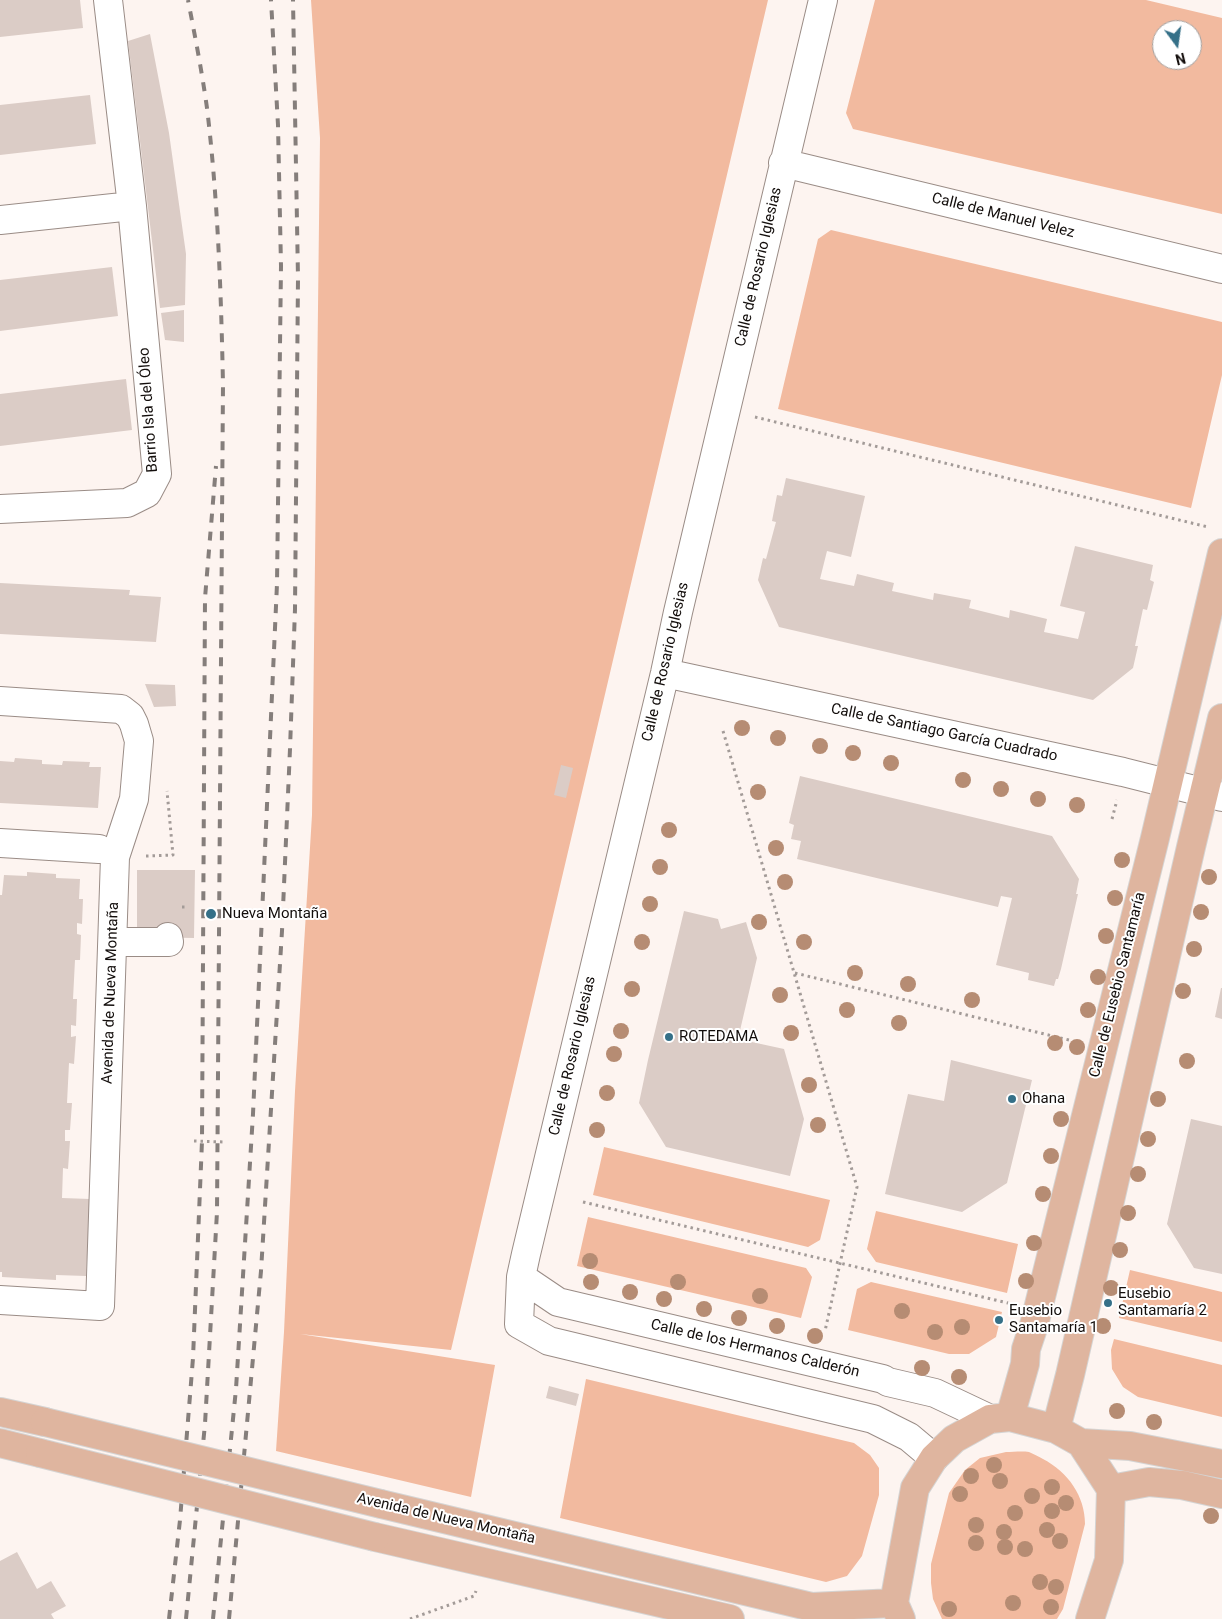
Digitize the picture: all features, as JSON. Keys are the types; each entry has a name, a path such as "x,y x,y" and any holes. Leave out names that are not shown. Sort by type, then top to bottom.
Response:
{"main road":[{"name":"Calle de Eusebio Santamaría","path":"1000,1418 1025,1364 1026,1349 1034,1325 1167,783 1217,540"},
{"path":"1056,1429 1191,846 1213,795 1214,744 1222,718"},
{"name":"Avenida de Nueva Montaña","path":"0,1412 812,1607 898,1611"},
{"path":"898,1611 907,1522 915,1488 934,1458 954,1439 1000,1418 1056,1429 1081,1443 1130,1446 1222,1464"},
{"path":"0,1443 375,1537 730,1619"},
{"path":"1081,1443 1111,1489 1109,1560 1090,1619"},
{"path":"1111,1489 1149,1482 1182,1485 1222,1494"}],"street":[{"name":"Barrio Isla del Óleo","path":"0,509 127,503 147,492 157,474 132,206 108,0"},
{"name":"Calle de Rosario Iglesias","path":"823,0 521,1278 519,1324 549,1341 873,1419 909,1438 934,1458"},
{"name":"Calle de Manuel Velez","path":"783,163 1222,269"},
{"path":"0,220 132,206"},
{"name":"Calle de Santiago García Cuadrado","path":"665,673 1167,783 1213,795"},
{"name":"Avenida de Nueva Montaña","path":"0,702 121,709 130,716 139,742 134,799 116,857 100,1306 0,1300"},
{"path":"0,843 99,849"},
{"path":"113,942 168,942 168,937"},
{"name":"Calle de los Hermanos Calderón","path":"521,1278 558,1302 883,1379 888,1382 935,1393 1000,1418"}],"path":[{"path":"725,410 1217,540"},
{"path":"723,730 857,1186 826,1331"},
{"path":"794,973 1073,1041"},
{"path":"194,1141 224,1142"},
{"path":"583,1202 1013,1304"},
{"path":"410,1619 474,1596 488,1563"}],"shaded area":[{"path":"311,0 768,0 451,1350 300,1334 495,1365 471,1497 276,1451 312,815 320,138"},
{"path":"875,0 1146,0 1222,18 1222,214 853,129 846,113"},
{"path":"831,230 1222,322 1222,375 1191,508 778,409 818,239"},
{"path":"604,1147 830,1200 820,1240 808,1247 593,1195"},
{"path":"876,1211 1018,1244 1007,1293 876,1262 867,1249"},
{"path":"588,1217 806,1268 812,1277 801,1318 577,1266"},
{"path":"1130,1270 1222,1292 1222,1342 1119,1318"},
{"path":"871,1282 1002,1312 996,1337 969,1354 949,1354 848,1330 857,1289"},
{"path":"1114,1339 1222,1365 1222,1417 1138,1397 1123,1387 1112,1369 1111,1350"},
{"path":"586,1379 854,1443 870,1455 879,1468 879,1495 862,1556 847,1576 826,1582 560,1518"},
{"path":"1006,1452 1029,1452 1052,1464 1073,1486 1082,1504 1085,1524 1063,1609 1057,1619 942,1619 933,1599 931,1564 949,1493 965,1470 980,1458"}],"building":[{"path":"0,0 80,0 83,28 0,37"},
{"path":"150,34 169,133 186,254 185,305 160,308 128,41"},
{"path":"90,95 96,144 0,155 0,105"},
{"path":"112,267 118,316 0,331 0,280"},
{"path":"184,310 184,342 165,340 161,313"},
{"path":"126,379 132,430 0,446 0,394"},
{"path":"786,478 865,496 851,557 827,551 820,579 854,586 857,574 894,583 892,591 933,600 934,593 971,600 969,608 1009,618 1010,610 1047,619 1044,632 1078,639 1085,612 1060,606 1075,546 1153,565 1150,580 1154,582 1147,610 1143,609 1135,646 1138,646 1133,668 1093,700 779,627 758,580 763,558 766,559 776,522 772,521 777,495 782,496"},
{"path":"0,583 130,590 129,595 161,597 156,642 0,634"},
{"path":"145,684 175,685 176,706 154,707"},
{"path":"15,758 42,760 42,764 62,765 63,761 90,762 89,767 101,767 98,808 0,803 0,761 14,762"},
{"path":"561,765 573,768 566,798 554,795"},
{"path":"800,776 1052,836 1079,879 1076,894 1078,894 1061,969 1054,986 1028,980 1029,973 996,965 1012,898 1001,896 998,907 797,859 801,841 791,839 794,825 789,823"},
{"path":"137,870 195,870 194,938 137,937"},
{"path":"27,872 56,874 56,878 80,879 79,899 83,899 82,924 77,923 77,934 81,935 80,960 75,960 73,999 77,999 76,1026 71,1025 71,1037 76,1036 74,1064 69,1063 67,1103 72,1103 70,1130 65,1130 65,1141 70,1141 68,1169 63,1168 62,1198 90,1199 86,1276 56,1275 56,1280 2,1277 2,1272 0,1272 0,895 2,895 4,875 27,876"},
{"path":"684,911 718,919 721,929 746,922 757,958 738,1039 784,1049 804,1119 790,1176 666,1147 639,1103"},
{"path":"1222,988 1222,1019 1215,1017"},
{"path":"951,1060 1032,1080 1007,1183 962,1212 885,1194 908,1094 944,1101"},
{"path":"1191,1119 1222,1126 1222,1274 1194,1268 1167,1224"},
{"path":"549,1386 579,1394 576,1406 546,1398"},
{"path":"17,1552 37,1589 51,1581 66,1606 51,1614 54,1619 0,1619 0,1561"}],"railway":[{"path":"186,1619 205,1424 217,1212 223,384 218,246 211,142 203,81 188,0"},
{"path":"213,1619 236,1389 253,1114 277,584 281,266 278,125 271,0"},
{"path":"229,1619 261,1271 282,931 290,749 295,609 298,278 293,0"},
{"path":"169,1619 180,1520 193,1358 202,1141 205,598 216,466"}],"place":[{"name":"Nueva Montaña","path":"211,914"},
{"name":"ROTEDAMA","path":"669,1037"},
{"name":"Ohana","path":"1012,1099"},
{"name":"Eusebio Santamaría 2","path":"1108,1303"},
{"name":"Eusebio Santamaría 1","path":"999,1320"}]}
